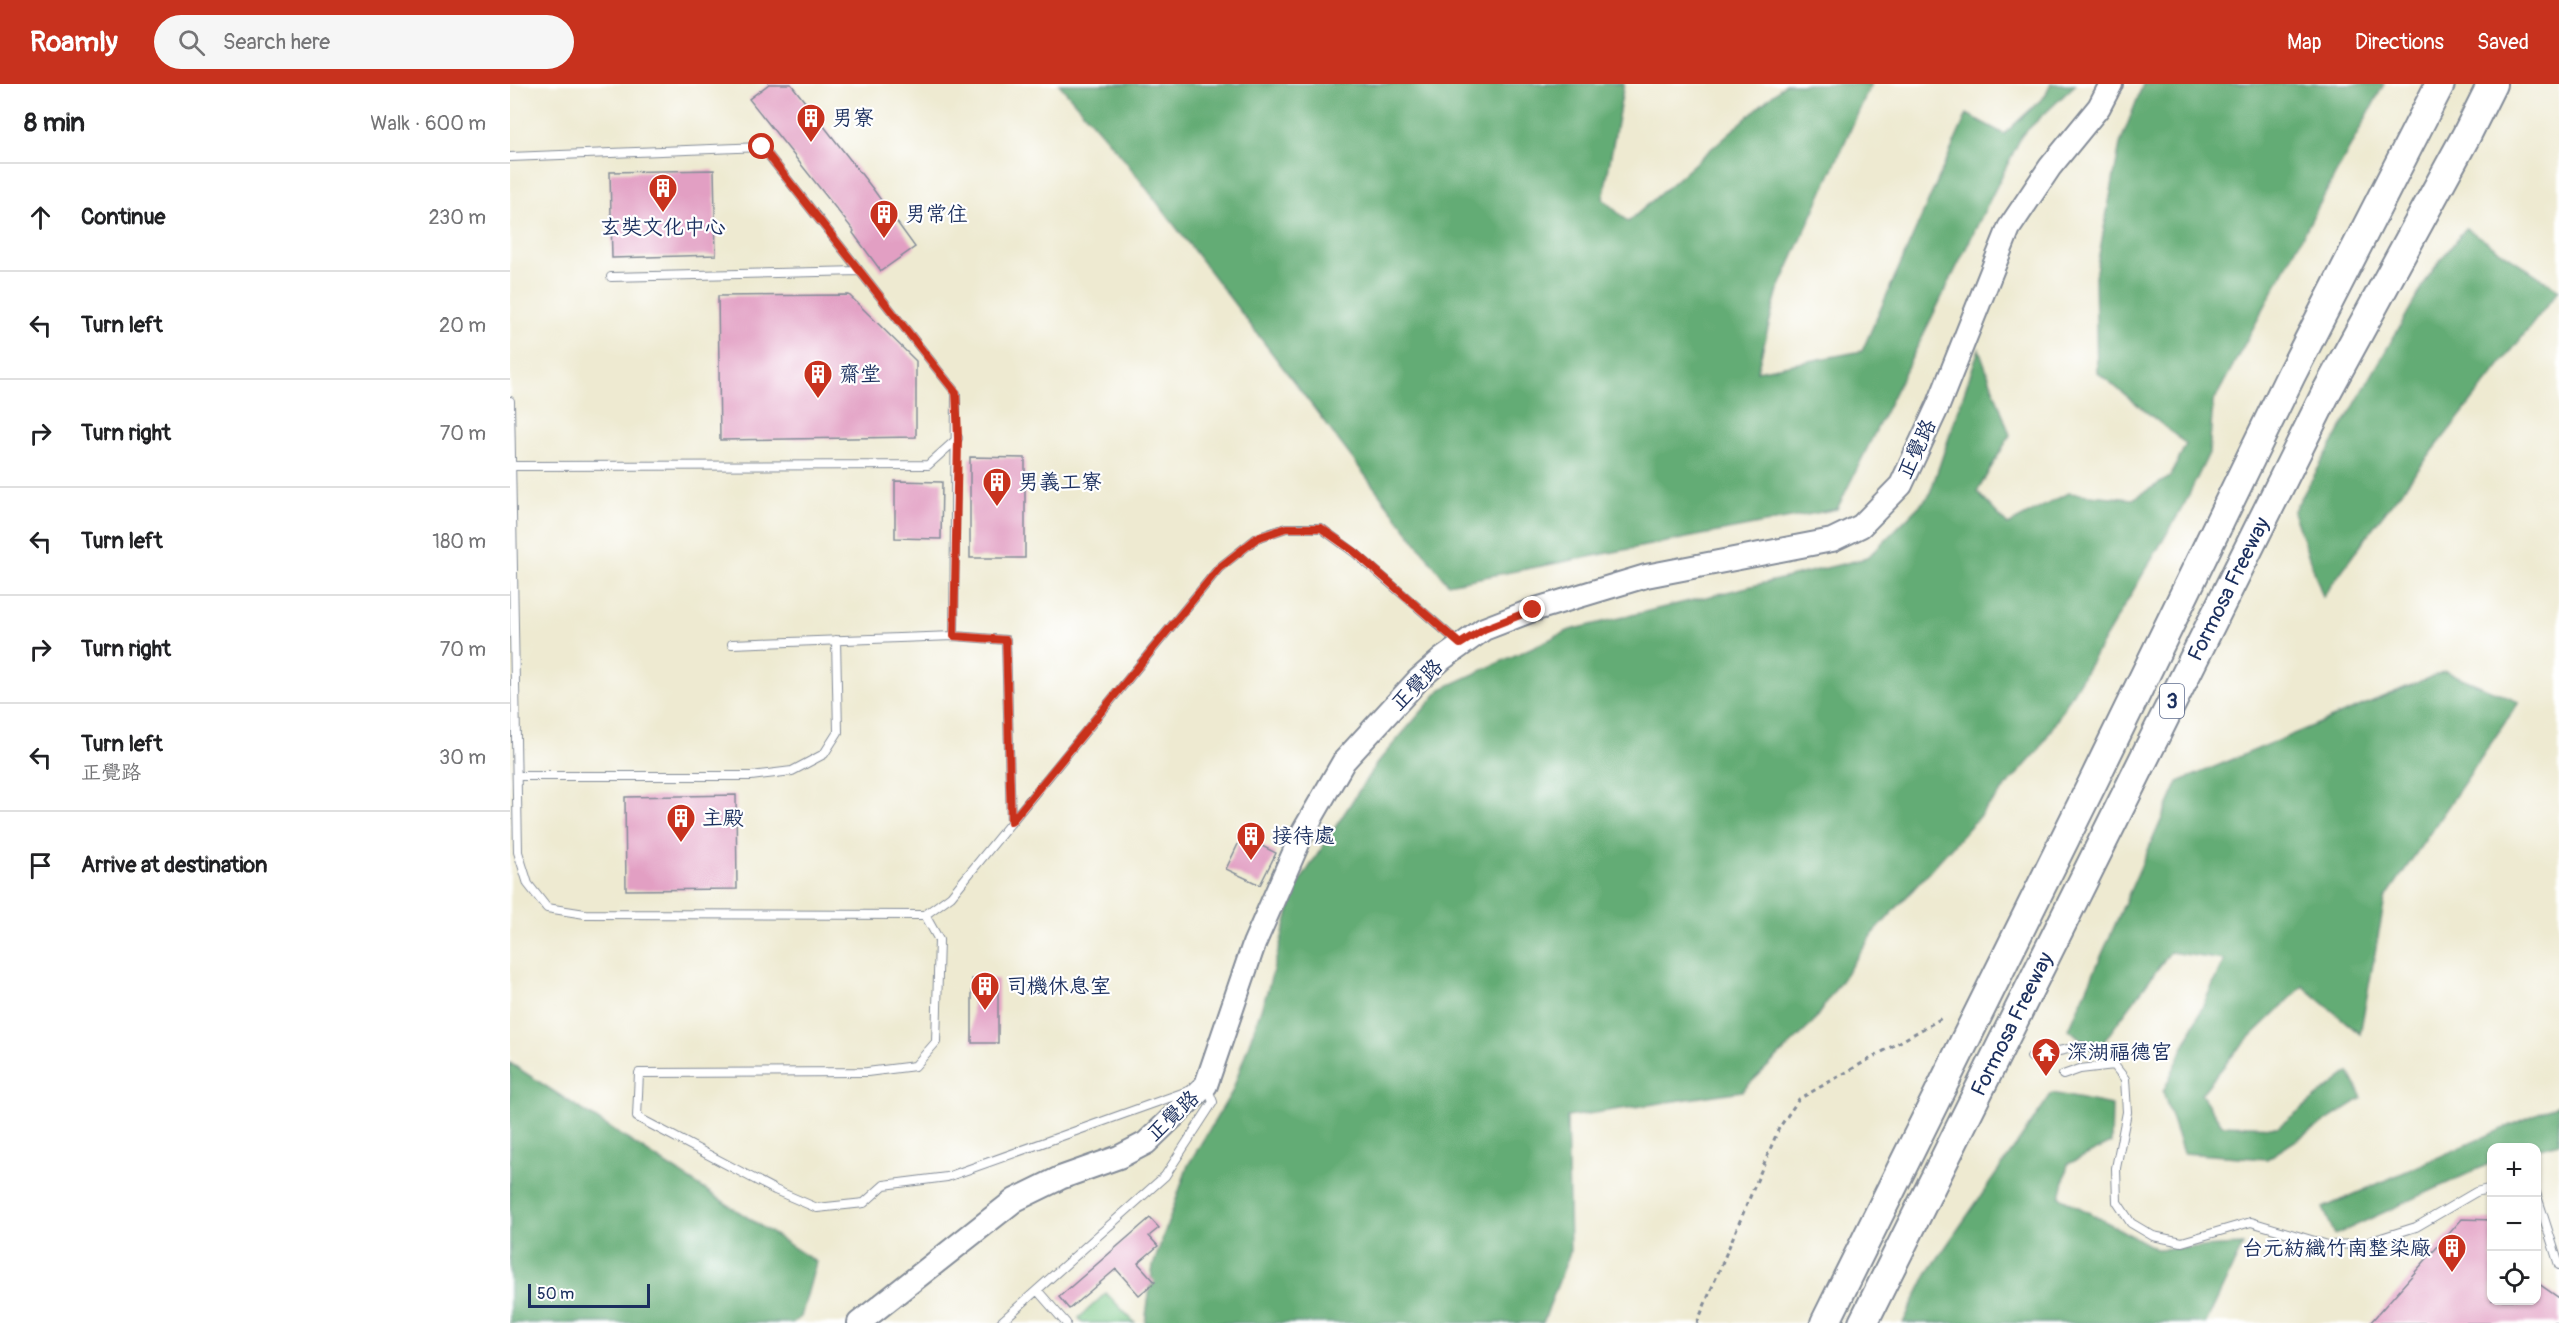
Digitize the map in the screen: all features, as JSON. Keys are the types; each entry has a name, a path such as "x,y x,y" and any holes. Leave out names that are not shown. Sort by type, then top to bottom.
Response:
{"highway":[{"name":"Formosa Freeway","path":"1825,1323 2092,784 2291,375 2440,84"},
{"name":"Formosa Freeway","path":"1863,1323 2327,391 2492,84"},
{"path":"2466,136 2514,84"}],"street":[{"name":"正覺路","path":"859,1323 1015,1200 1060,1178 1119,1157 1146,1143 1206,1085 1254,944 1303,832 1344,761 1418,680 1460,644 1484,629 1533,610 1646,576 1832,540 1861,526 1901,485 1938,406 2009,228 2050,167 2099,107 2111,84"}],"lane":[{"path":"510,158 762,147 956,393 958,438 954,636"},
{"path":"611,277 860,271"},
{"path":"510,401 518,852 528,884 547,908 585,914 925,915 951,896 1219,568 1257,538 1286,528 1321,528 1355,552 1460,644"},
{"path":"511,466 928,465 958,438"},
{"path":"732,644 954,636 1006,640 1011,822"},
{"path":"517,776 751,776 792,771 824,754 838,732 836,640"},
{"path":"925,915 939,940 936,1042 915,1066 867,1072 639,1073 637,1117 775,1190 817,1208 864,1203 884,1185 947,1177 1206,1085 1213,1102 1166,1176 1000,1323"},
{"path":"2031,1057 2082,1046 2106,1051 2125,1079 2127,1112 2116,1168 2117,1202 2131,1223 2153,1236 2182,1242 2251,1222 2328,1245 2362,1244 2415,1227 2476,1192 2487,1189"},
{"path":"2062,1075 2080,1069 2114,1065"},
{"path":"2537,1197 2559,1265"},
{"path":"1037,1290 1066,1323"}],"path":[{"path":"1697,1323 1779,1128 1799,1100 1942,1018"}],"green space":[{"path":"1059,84 1624,84 1603,199 1628,222 1785,84 1871,84 1777,293 1757,371 1862,351 1967,114 2004,134 2045,96 2051,84 2076,84 2022,135 1837,509 1448,584 1124,159"},
{"path":"2143,84 2384,84 2213,403 2209,453 2185,503 2039,750 1873,934 1811,1025 1742,1091 1567,1117 1570,1252 1543,1323 1145,1323 1153,1266 1188,1165 1232,1092 1268,989 1295,889 1377,763 1441,689 1570,630 1867,558 1929,496 1979,349 2010,435 1977,492 2008,525 2068,493 2133,499 2170,477 2186,444 2097,372 2095,276 2120,144"},
{"path":"2466,228 2559,290 2374,526 2323,597 2293,512 2430,274"},
{"path":"2445,671 2519,702 2385,899 2360,1034 2303,986 2237,1050 2201,1094 2222,1125 2278,1127 2349,1072 2362,1098 2267,1159 2183,1153 2163,1092 2224,960 2170,952 2096,1052 2069,1029 2178,782"},
{"path":"510,1063 816,1262 801,1317 792,1323 510,1323"},
{"path":"2052,1093 2112,1105 2111,1143 2068,1164 2060,1197 2156,1249 2243,1245 2206,1323 1903,1323 1927,1274"},
{"path":"2559,1104 2559,1143 2541,1148 2541,1143 2487,1143 2487,1165 2335,1235 2323,1208"},
{"path":"1106,1293 1135,1323 1083,1323 1079,1318"}],"building":[{"name":"男寮","path":"769,84 791,84 915,247 881,271 853,233 854,231 749,99"},
{"name":"玄奘文化中心","path":"714,170 716,255 612,258 610,172"},
{"name":"齋堂","path":"849,295 916,361 916,437 720,440 718,296"},
{"name":"男義工寮","path":"970,457 1025,458 1025,558 970,558"},
{"path":"895,481 942,482 941,539 895,538"},
{"name":"主殿","path":"736,795 737,889 626,890 625,797"},
{"name":"接待處","path":"1242,836 1276,853 1260,885 1226,869"},
{"name":"司機休息室","path":"972,979 998,979 998,1043 972,1043"},
{"path":"1150,1218 1159,1228 1149,1236 1158,1246 1138,1263 1155,1282 1139,1295 1116,1269 1069,1309 1059,1297"},
{"name":"台元紡織竹南整染廠","path":"2462,1219 2487,1220 2487,1305 2541,1305 2541,1285 2559,1298 2559,1323 2370,1323"}],"place":[{"name":"男寮","path":"811,144"},
{"name":"玄奘文化中心","path":"663,214"},
{"name":"男常住","path":"884,240"},
{"name":"齋堂","path":"818,400"},
{"name":"男義工寮","path":"997,508"},
{"name":"主殿","path":"681,844"},
{"name":"接待處","path":"1251,862"},
{"name":"司機休息室","path":"985,1012"},
{"name":"深湖福德宮","path":"2046,1078"},
{"name":"台元紡織竹南整染廠","path":"2452,1274"}],"route":[{"path":"762,147 956,393 958,438 954,636 1006,640 1011,822 1219,568 1257,538 1286,528 1321,528 1355,552 1460,644 1484,629 1533,610"}]}
